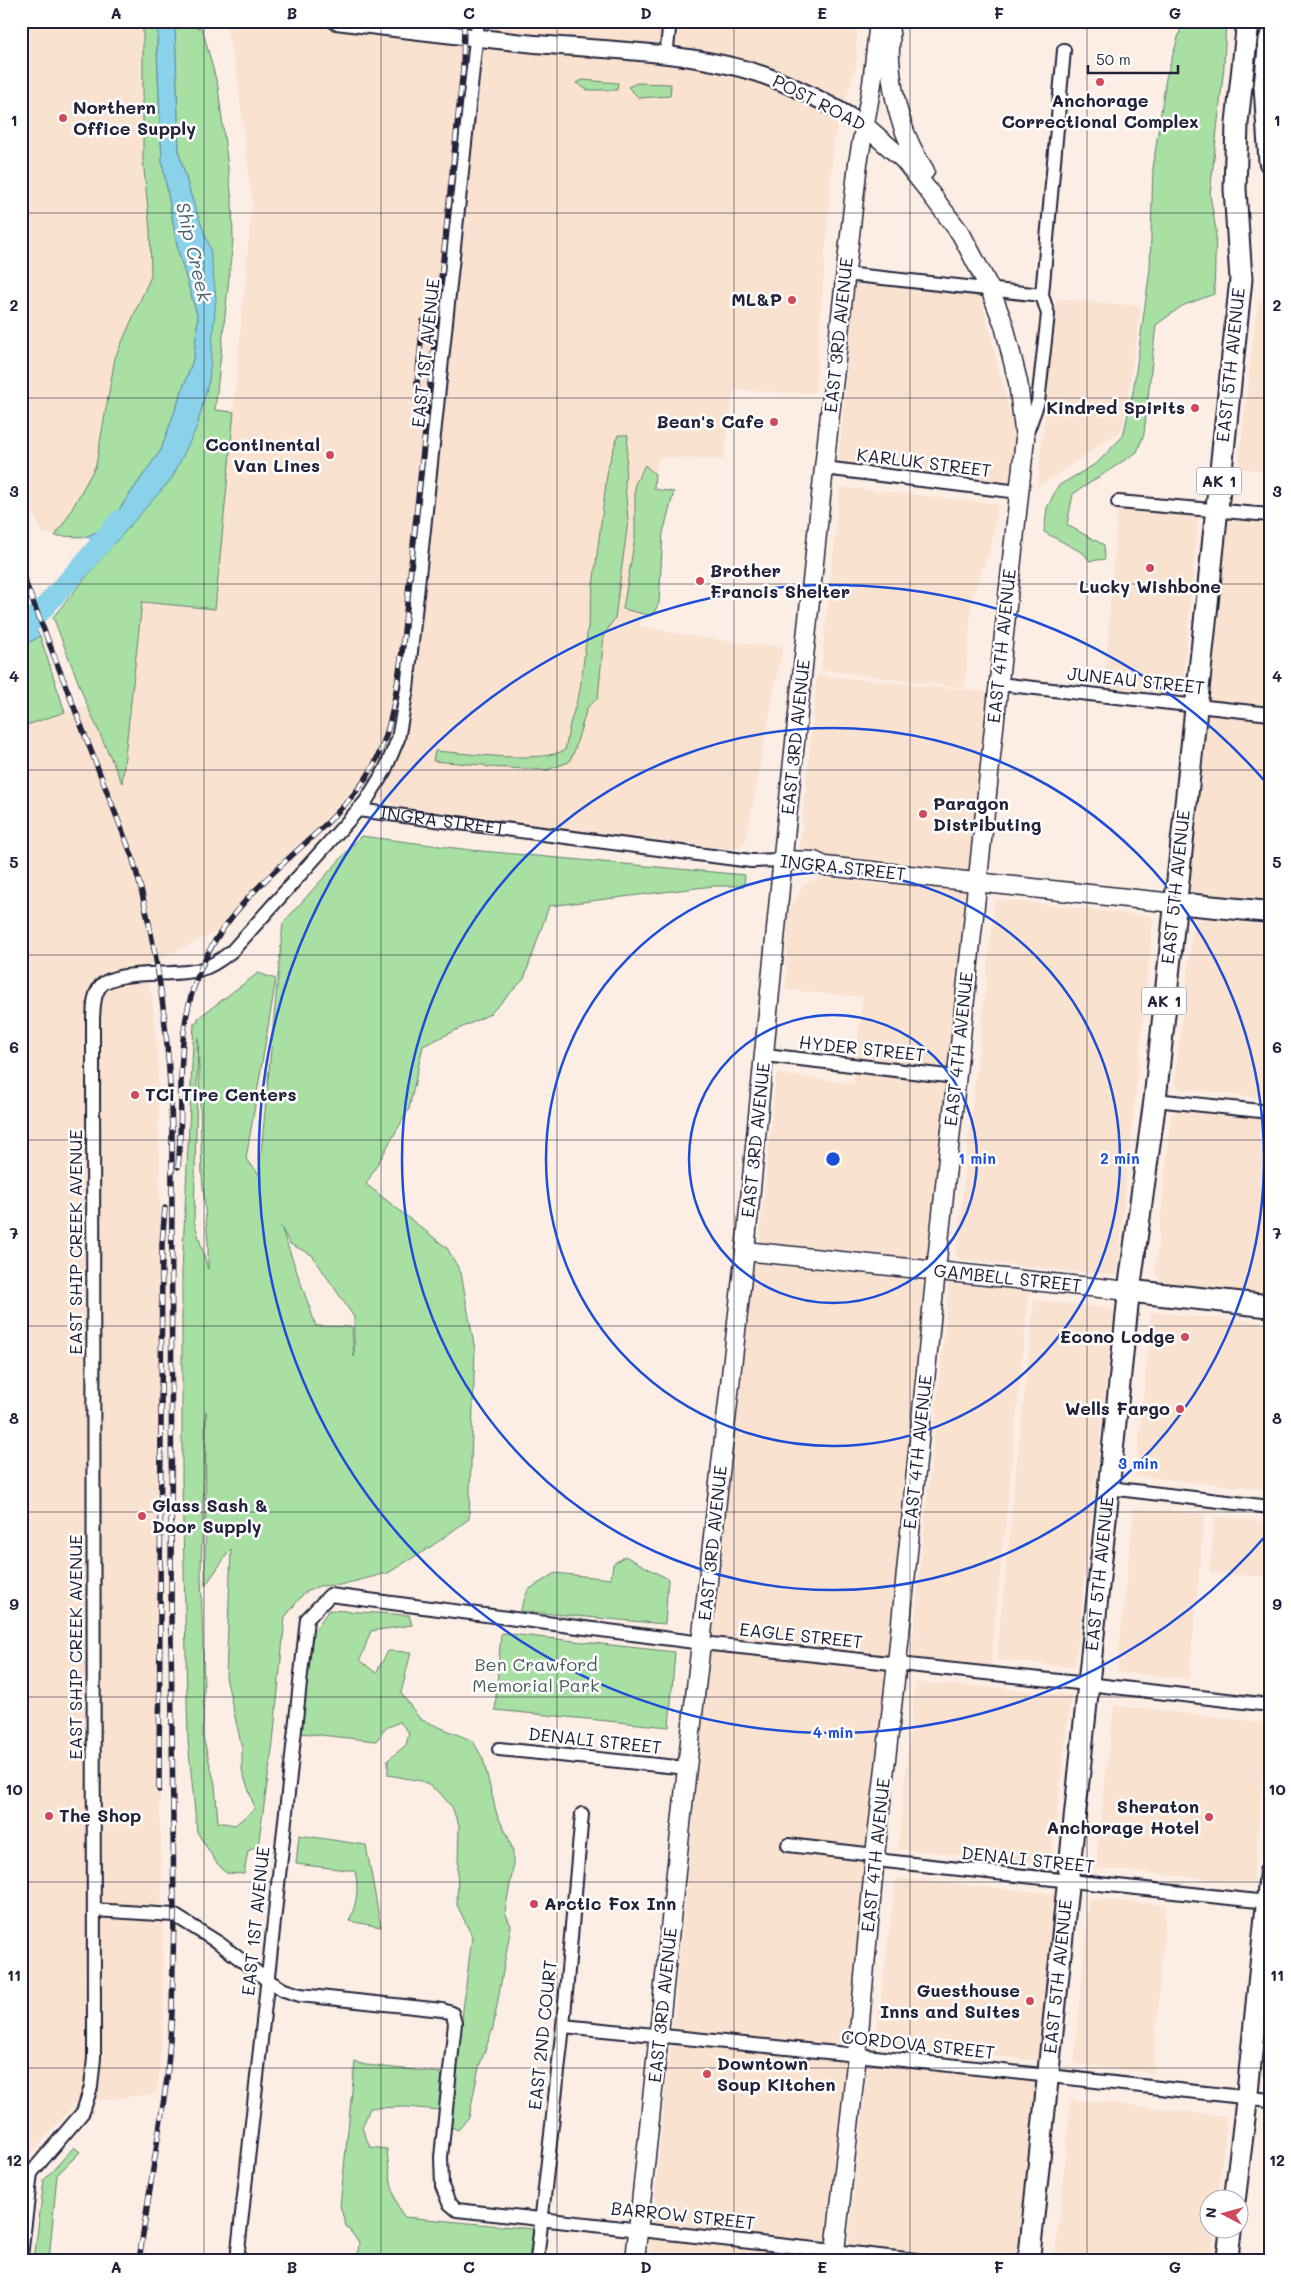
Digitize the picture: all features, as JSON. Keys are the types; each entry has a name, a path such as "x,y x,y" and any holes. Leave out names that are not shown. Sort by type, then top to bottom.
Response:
{"highway":[{"name":"EAST 5TH AVENUE","path":"1129,1291 1155,1100 1174,903 1241,279 1234,189 1237,123 1248,21"},
{"path":"1270,39 1265,86 1270,162"},
{"name":"GAMBELL STREET","path":"1129,1291 1270,1306"}],"main road":[{"name":"EAST 3RD AVENUE","path":"635,2260 687,1768 745,1251 782,860 824,468 864,125 872,84 879,21"},
{"path":"888,21 891,30 889,57 894,98 903,133 914,153 967,233 990,289"},
{"name":"POST ROAD","path":"864,125 903,159 927,189 961,234 990,289 1004,325 1018,382 1025,438"},
{"name":"EAST 4TH AVENUE","path":"835,2255 956,1077 1025,438"},
{"name":"INGRA STREET","path":"782,860 814,861 825,866 1270,912"},
{"path":"778,909 787,896 791,877 795,871 825,866"},
{"name":"GAMBELL STREET","path":"745,1251 1129,1291"},
{"name":"EAST 5TH AVENUE","path":"1029,2260 1046,2077 1129,1291"},
{"path":"1236,2188 1270,1872"},
{"path":"1227,2260 1230,2238"}],"street":[{"name":"POST ROAD","path":"336,21 477,38 666,56 732,66 798,89 864,125"},
{"name":"EAST 1ST AVENUE","path":"358,810 375,787 393,752 402,726 478,21"},
{"path":"666,56 670,21"},
{"name":"EAST 4TH AVENUE","path":"1025,438 1038,402 1048,314 1042,294 1064,50"},
{"path":"846,274 1042,294"},
{"name":"KARLUK STREET","path":"824,468 1018,492"},
{"path":"1118,502 1270,515"},
{"name":"JUNEAU STREET","path":"999,684 1270,714"},
{"name":"INGRA STREET","path":"358,810 751,861 782,860"},
{"name":"EAST SHIP CREEK AVENUE","path":"21,2256 31,2173 83,2112 92,2087 94,2058 94,998 99,988 112,978 194,971 222,959 240,943 358,810"},
{"name":"HYDER STREET","path":"764,1055 956,1077"},
{"path":"1155,1100 1270,1112"},
{"path":"1109,1488 1270,1506"},
{"name":"EAST 1ST AVENUE","path":"237,2260 307,1619 330,1595"},
{"name":"EAGLE STREET","path":"330,1595 702,1643 1270,1705"},
{"name":"DENALI STREET","path":"499,1749 687,1768"},
{"name":"EAST 2ND COURT","path":"537,2260 563,2026 582,1814"},
{"name":"DENALI STREET","path":"788,1845 875,1855 885,1862 1266,1902"},
{"path":"94,1910 174,1915 219,1942 267,1980"},
{"name":"BARROW STREET","path":"267,1980 284,1990 300,1995 442,2010 452,2013 456,2022 442,2158 442,2186 449,2203 457,2210 638,2228 835,2255 916,2260"},
{"name":"CORDOVA STREET","path":"563,2026 857,2055 1270,2100"}],"shaded area":[{"path":"21,21 143,21 143,159 150,230 151,276 115,358 96,465 55,536 42,532 21,487"},
{"path":"225,21 857,21 856,66 834,138 815,391 806,393 734,390 723,460 659,457 651,491 640,625 673,633 754,645 783,646 745,844 729,849 399,807 356,787 254,891 218,931 145,966 152,997 158,1059 162,1342 159,1755 164,2016 157,2094 77,2102 25,2160 21,2180 21,727 87,705 122,782 142,602 215,609 252,202 237,75"},
{"path":"855,284 981,296 1016,439 1011,484 838,464"},
{"path":"1057,299 1141,306 1123,429 1037,488"},
{"path":"1258,301 1270,302 1270,472 1238,468"},
{"path":"840,487 998,504 991,547 972,598 965,688 821,670"},
{"path":"1118,502 1199,509 1182,695 1104,687"},
{"path":"1225,520 1270,523 1270,707 1208,700"},
{"path":"817,675 988,692 970,874 799,854"},
{"path":"1204,712 1270,720 1270,903 1186,894"},
{"path":"820,878 967,891 928,1260 759,1246 776,1074 853,1083 862,997 786,990 788,912 804,884"},
{"path":"995,899 1151,916 1153,921 1117,1273 1114,1275 959,1260 956,1256"},
{"path":"1204,918 1270,926 1270,1099 1179,1089 1174,1083 1193,928 1197,922"},
{"path":"1176,1111 1270,1120 1270,1296 1164,1285 1155,1274 1171,1115"},
{"path":"754,1263 924,1281 888,1658 712,1638"},
{"path":"949,1284 1029,1291 991,1666 911,1657"},
{"path":"1034,1300 1114,1309 1075,1667 996,1660"},
{"path":"1151,1312 1270,1323 1270,1490 1136,1476"},
{"path":"1134,1508 1205,1514 1189,1679 1117,1672"},
{"path":"1215,1516 1270,1522 1270,1577 1209,1573"},
{"path":"710,1651 886,1670 848,2047 672,2031"},
{"path":"915,1682 1071,1695 1051,1863 898,1849"},
{"path":"1114,1705 1268,1723 1253,1883 1095,1868"},
{"path":"896,1878 1058,1894 1040,2061 875,2044"},
{"path":"1089,1898 1166,1905 1153,2073 1074,2064"},
{"path":"670,2044 846,2062 825,2243 652,2224"},
{"path":"868,2064 1037,2081 1019,2260 985,2260 848,2247"},
{"path":"1071,2099 1227,2116 1219,2188 1198,2188 1198,2238 1214,2238 1212,2260 1055,2260"},
{"path":"650,2237 826,2256 825,2260 647,2260"}],"green space":[{"path":"143,21 158,23 157,50 162,161 178,250 198,318 194,357 161,450 106,528 85,537 55,536 96,465 115,358 151,276 150,230 143,159"},
{"path":"1183,21 1226,21 1224,66 1210,195 1216,230 1214,294 1182,306 1156,325 1144,434 1137,452 1073,494 1067,525 1104,545 1105,559 1090,561 1083,553 1044,532 1047,508 1058,486 1097,463 1123,436 1133,392 1150,269 1153,167 1166,78"},
{"path":"175,25 202,28 218,87 232,200 233,240 215,410 234,412 215,609 142,602 122,783 87,705 53,617 138,514 172,478 209,380 192,199 179,153"},
{"path":"583,80 618,83 617,90 587,90 576,83"},
{"path":"637,83 671,84 670,96 639,98 628,87"},
{"path":"618,435 628,435 625,484 628,521 615,618 604,635 598,698 587,708 574,752 569,762 547,770 488,767 433,761 435,751 521,757 553,754 565,750 580,690 608,467"},
{"path":"645,465 655,474 654,489 674,492 663,533 659,603 652,616 623,609 635,538 635,484"},
{"path":"40,636 65,712 21,727 21,653 25,645"},
{"path":"361,836 471,850 745,875 744,886 713,886 549,906 524,979 490,1014 423,1046 409,1109 366,1184 447,1248 461,1273 475,1350 469,1519 432,1546 388,1573 340,1585 319,1586 304,1593 285,1617 273,1743 258,1846 248,1851 244,1874 226,1873 216,1862 197,1832 188,1741 182,1481 182,1270 194,1023 258,973 276,979 246,1159 259,1174 283,923","holes":["198,1037 202,1175 208,1243 208,1269 194,1221","281,1227 290,1244 312,1255 354,1317 354,1357 352,1327 316,1326","206,1411 205,1586 231,1549 226,1677 242,1748 242,1770 255,1809 235,1825 218,1822 215,1784 203,1737 204,1689 201,1570"]},
{"path":"625,1556 668,1579 665,1624 520,1611 528,1590 555,1573 611,1579 613,1564"},
{"path":"329,1610 409,1615 412,1625 371,1631 360,1660 376,1673 388,1651 411,1652 401,1693 420,1719 473,1741 483,1759 497,1815 508,1836 513,1852 513,1868 505,1912 511,1926 493,2028 479,2067 469,2117 458,2130 449,2126 472,1936 457,1905 459,1826 452,1807 439,1792 422,1781 388,1775 388,1760 406,1745 409,1733 400,1722 386,1728 376,1741 301,1733 313,1632"},
{"name":"Ben Crawford Memorial Park","path":"501,1633 675,1652 669,1727 495,1710"},
{"path":"299,1835 366,1845 381,1927 349,1921 356,1896 355,1871 296,1864"},
{"path":"1270,2021 1270,2076 1264,2075"},
{"path":"355,2062 366,2065 442,2073 439,2110 406,2107 370,2108 362,2128 370,2147 387,2149 394,2195 405,2217 533,2229 529,2260 357,2260 359,2242 346,2226 340,2206"},
{"path":"74,2147 80,2152 57,2175 49,2260 34,2260 44,2180"}],"water":[{"path":"158,23 175,25 179,153 192,199 210,248 216,298 209,380 197,427 172,478 114,544 85,537 106,528 161,450 194,357 198,318 178,250 162,161 157,50"},
{"path":"21,608 40,636 25,645 21,653"}],"waterway":[{"name":"Ship Creek","path":"21,633 120,520"}],"railway":[{"path":"178,1167 184,1034 195,982 207,955 218,935 246,900 329,821 360,787 376,761 391,715 402,651 463,69 464,21"},
{"path":"421,423 417,382 423,321"},
{"path":"21,571 132,856 156,958 165,1025 171,1094 171,1632 174,1915 172,2013 167,2079 139,2260"},
{"path":"159,1790 162,1244 165,1208"}],"place":[{"name":"Anchorage Correctional Complex","path":"1100,82"},
{"name":"Northern Office Supply","path":"63,118"},
{"name":"ML&P","path":"792,300"},
{"name":"Kindred Spirits","path":"1195,408"},
{"name":"Bean's Cafe","path":"774,422"},
{"name":"Ccontinental Van Lines","path":"330,455"},
{"name":"Lucky Wishbone","path":"1150,568"},
{"name":"Brother Francis Shelter","path":"700,581"},
{"name":"Paragon Distributing","path":"923,814"},
{"name":"TCi Tire Centers","path":"135,1095"},
{"name":"Econo Lodge","path":"1185,1337"},
{"name":"Wells Fargo","path":"1180,1409"},
{"name":"Glass Sash & Door Supply","path":"142,1516"},
{"name":"The Shop","path":"49,1816"},
{"name":"Sheraton Anchorage Hotel","path":"1209,1817"},
{"name":"Arctic Fox Inn","path":"534,1904"},
{"name":"Guesthouse Inns and Suites","path":"1030,2001"},
{"name":"Downtown Soup Kitchen","path":"707,2074"}]}
